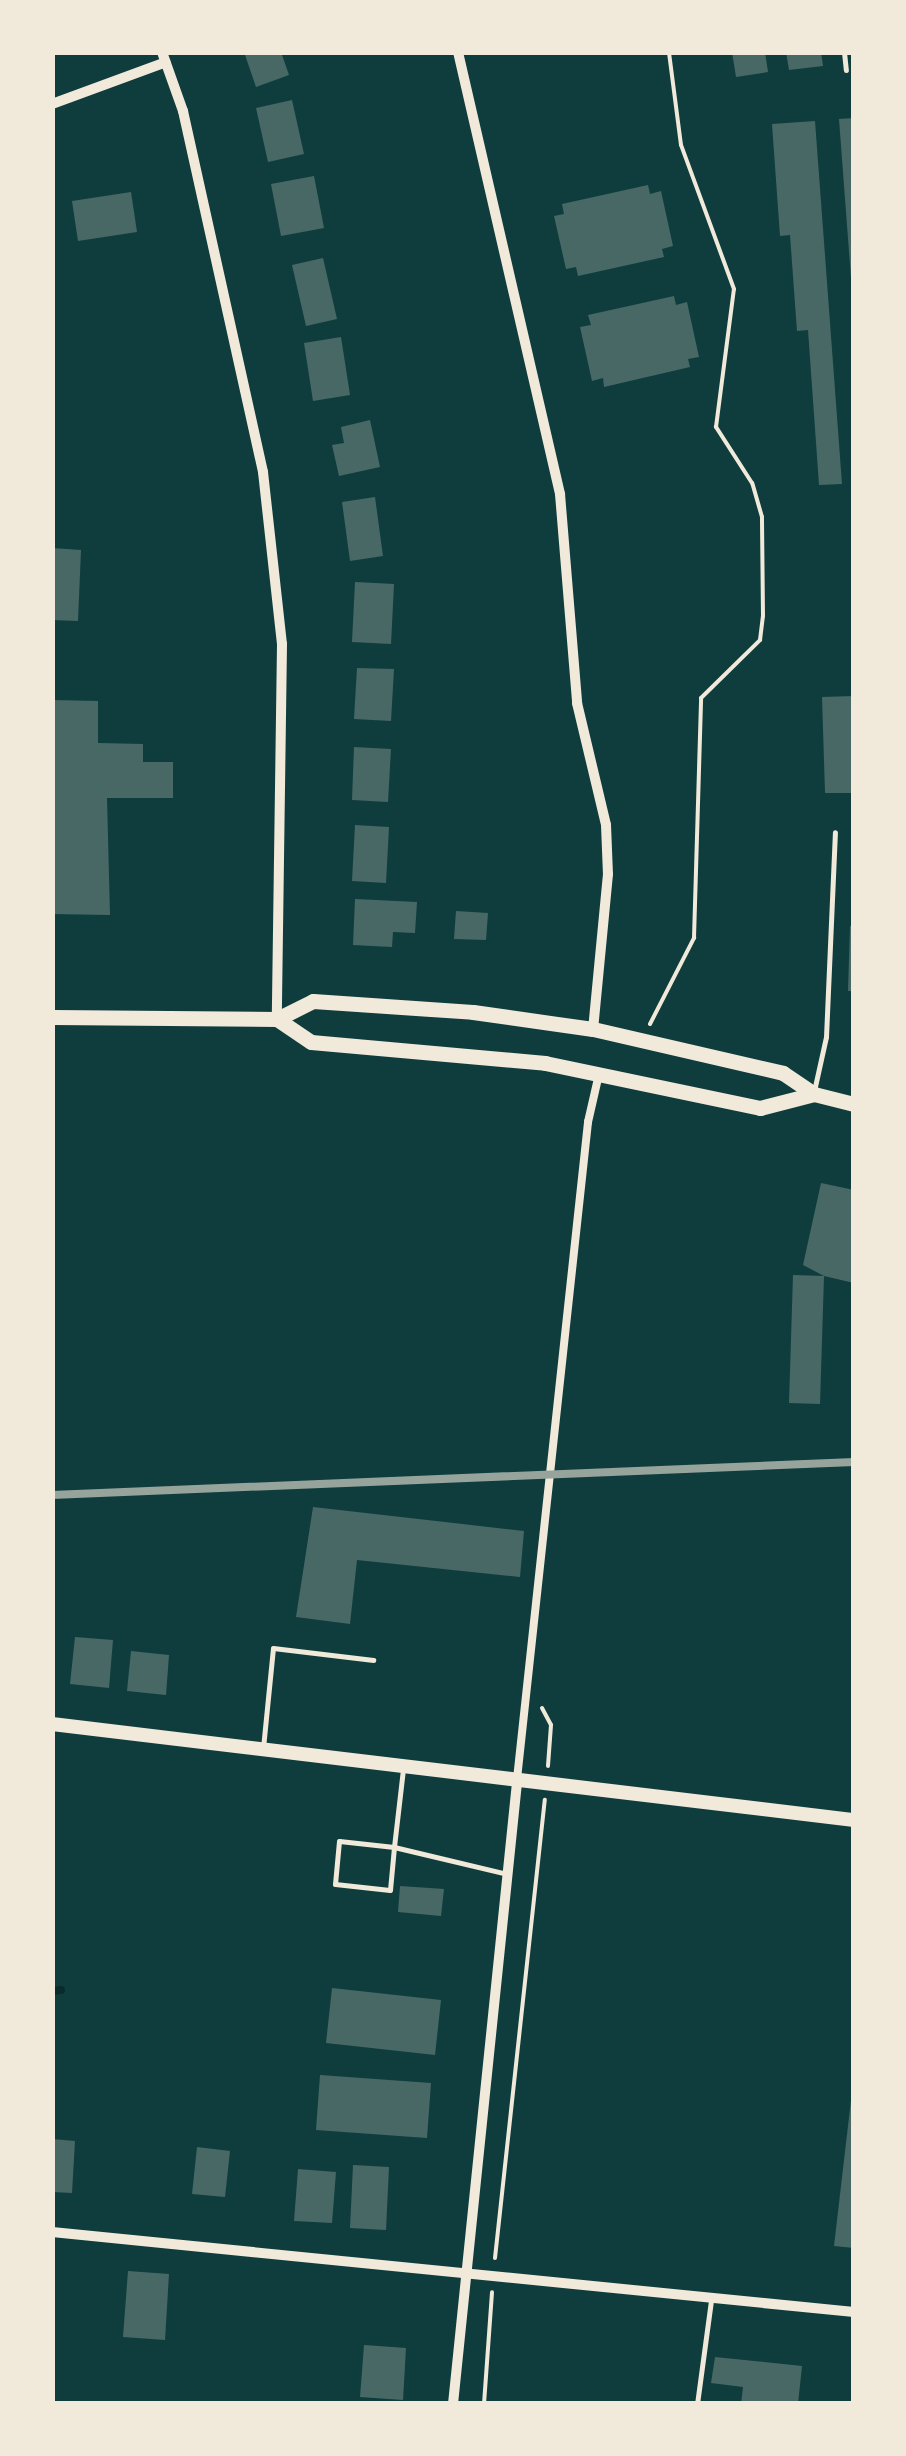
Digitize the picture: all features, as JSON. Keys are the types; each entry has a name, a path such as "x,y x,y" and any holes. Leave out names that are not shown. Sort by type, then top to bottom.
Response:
{"main road":[{"path":"52,1017 278,1019 314,1001 473,1012 592,1030 783,1072 814,1094 854,1104"},
{"path":"278,1019 311,1042 466,1052 599,1074 760,1108 814,1094"}],"street":[{"path":"458,52 560,494 577,703 608,854 592,1030"},
{"path":"52,104 164,57 188,130 266,491 282,644 278,1019"},
{"path":"453,2404 588,1122 599,1074"},
{"path":"52,1724 546,1787 854,1820"},
{"path":"52,2232 854,2312"}],"lane":[{"path":"844,52 846,70"},
{"path":"814,1094 826,1037 834,832"},
{"path":"262,1751 273,1648 374,1660"},
{"path":"403,1769 394,1847 390,1890 335,1884 339,1841 394,1847 508,1874"},
{"path":"697,2404 712,2298"}],"path":[{"path":"647,1042 656,1001 694,938 702,698 760,640 763,616 762,516 752,483 716,428 734,289 680,145 669,52"},
{"path":"484,2404 552,1725 528,1672"}],"building":[{"path":"244,52 281,52 289,75 256,87"},
{"path":"732,52 765,52 768,72 736,77"},
{"path":"786,52 821,52 823,66 789,70"},
{"path":"292,100 304,154 268,162 256,108"},
{"path":"854,118 854,278 851,278 839,119"},
{"path":"815,121 842,484 819,485 808,330 797,331 790,235 780,236 772,124"},
{"path":"314,176 324,228 281,236 271,184"},
{"path":"648,185 650,194 661,191 673,246 662,249 664,257 578,276 576,267 566,269 554,216 564,214 562,204"},
{"path":"131,192 137,232 78,241 72,201"},
{"path":"323,258 337,319 306,326 292,265"},
{"path":"674,296 676,305 687,302 699,357 688,359 690,367 604,387 603,378 592,381 580,327 591,325 588,315"},
{"path":"341,337 350,395 313,401 304,343"},
{"path":"370,420 380,467 339,476 332,445 344,443 341,427"},
{"path":"375,497 383,556 350,561 342,502"},
{"path":"52,548 81,550 78,621 52,620"},
{"path":"355,582 394,584 391,644 352,642"},
{"path":"357,668 394,669 391,721 354,719"},
{"path":"854,696 854,793 825,793 822,697"},
{"path":"52,700 98,701 98,743 143,744 143,762 173,762 173,798 107,798 110,915 52,914"},
{"path":"354,747 391,749 388,802 352,800"},
{"path":"355,825 389,827 386,883 352,881"},
{"path":"355,899 417,902 415,933 393,932 392,947 353,945"},
{"path":"456,911 488,913 486,940 454,939"},
{"path":"850,926 854,926 854,991 848,991"},
{"path":"821,1183 854,1190 854,1283 824,1276 803,1265"},
{"path":"793,1275 824,1276 820,1404 789,1403"},
{"path":"313,1507 524,1531 520,1577 357,1560 350,1624 296,1617"},
{"path":"75,1637 113,1640 109,1688 70,1684"},
{"path":"131,1651 169,1655 166,1695 127,1691"},
{"path":"400,1886 444,1889 441,1916 398,1912"},
{"path":"332,1988 441,2000 435,2055 326,2043"},
{"path":"320,2075 431,2083 427,2138 316,2130"},
{"path":"854,2100 854,2248 834,2246"},
{"path":"52,2139 75,2141 72,2193 52,2192"},
{"path":"197,2147 230,2151 225,2197 192,2194"},
{"path":"353,2165 389,2167 386,2230 350,2228"},
{"path":"298,2169 336,2172 332,2223 294,2221"},
{"path":"128,2271 169,2274 165,2340 123,2337"},
{"path":"364,2345 406,2348 403,2400 360,2397"},
{"path":"715,2357 802,2366 798,2404 741,2404 743,2387 711,2383"}],"waterway":[{"path":"52,1991 61,1990"}],"railway":[{"path":"52,1495 854,1462"}]}
